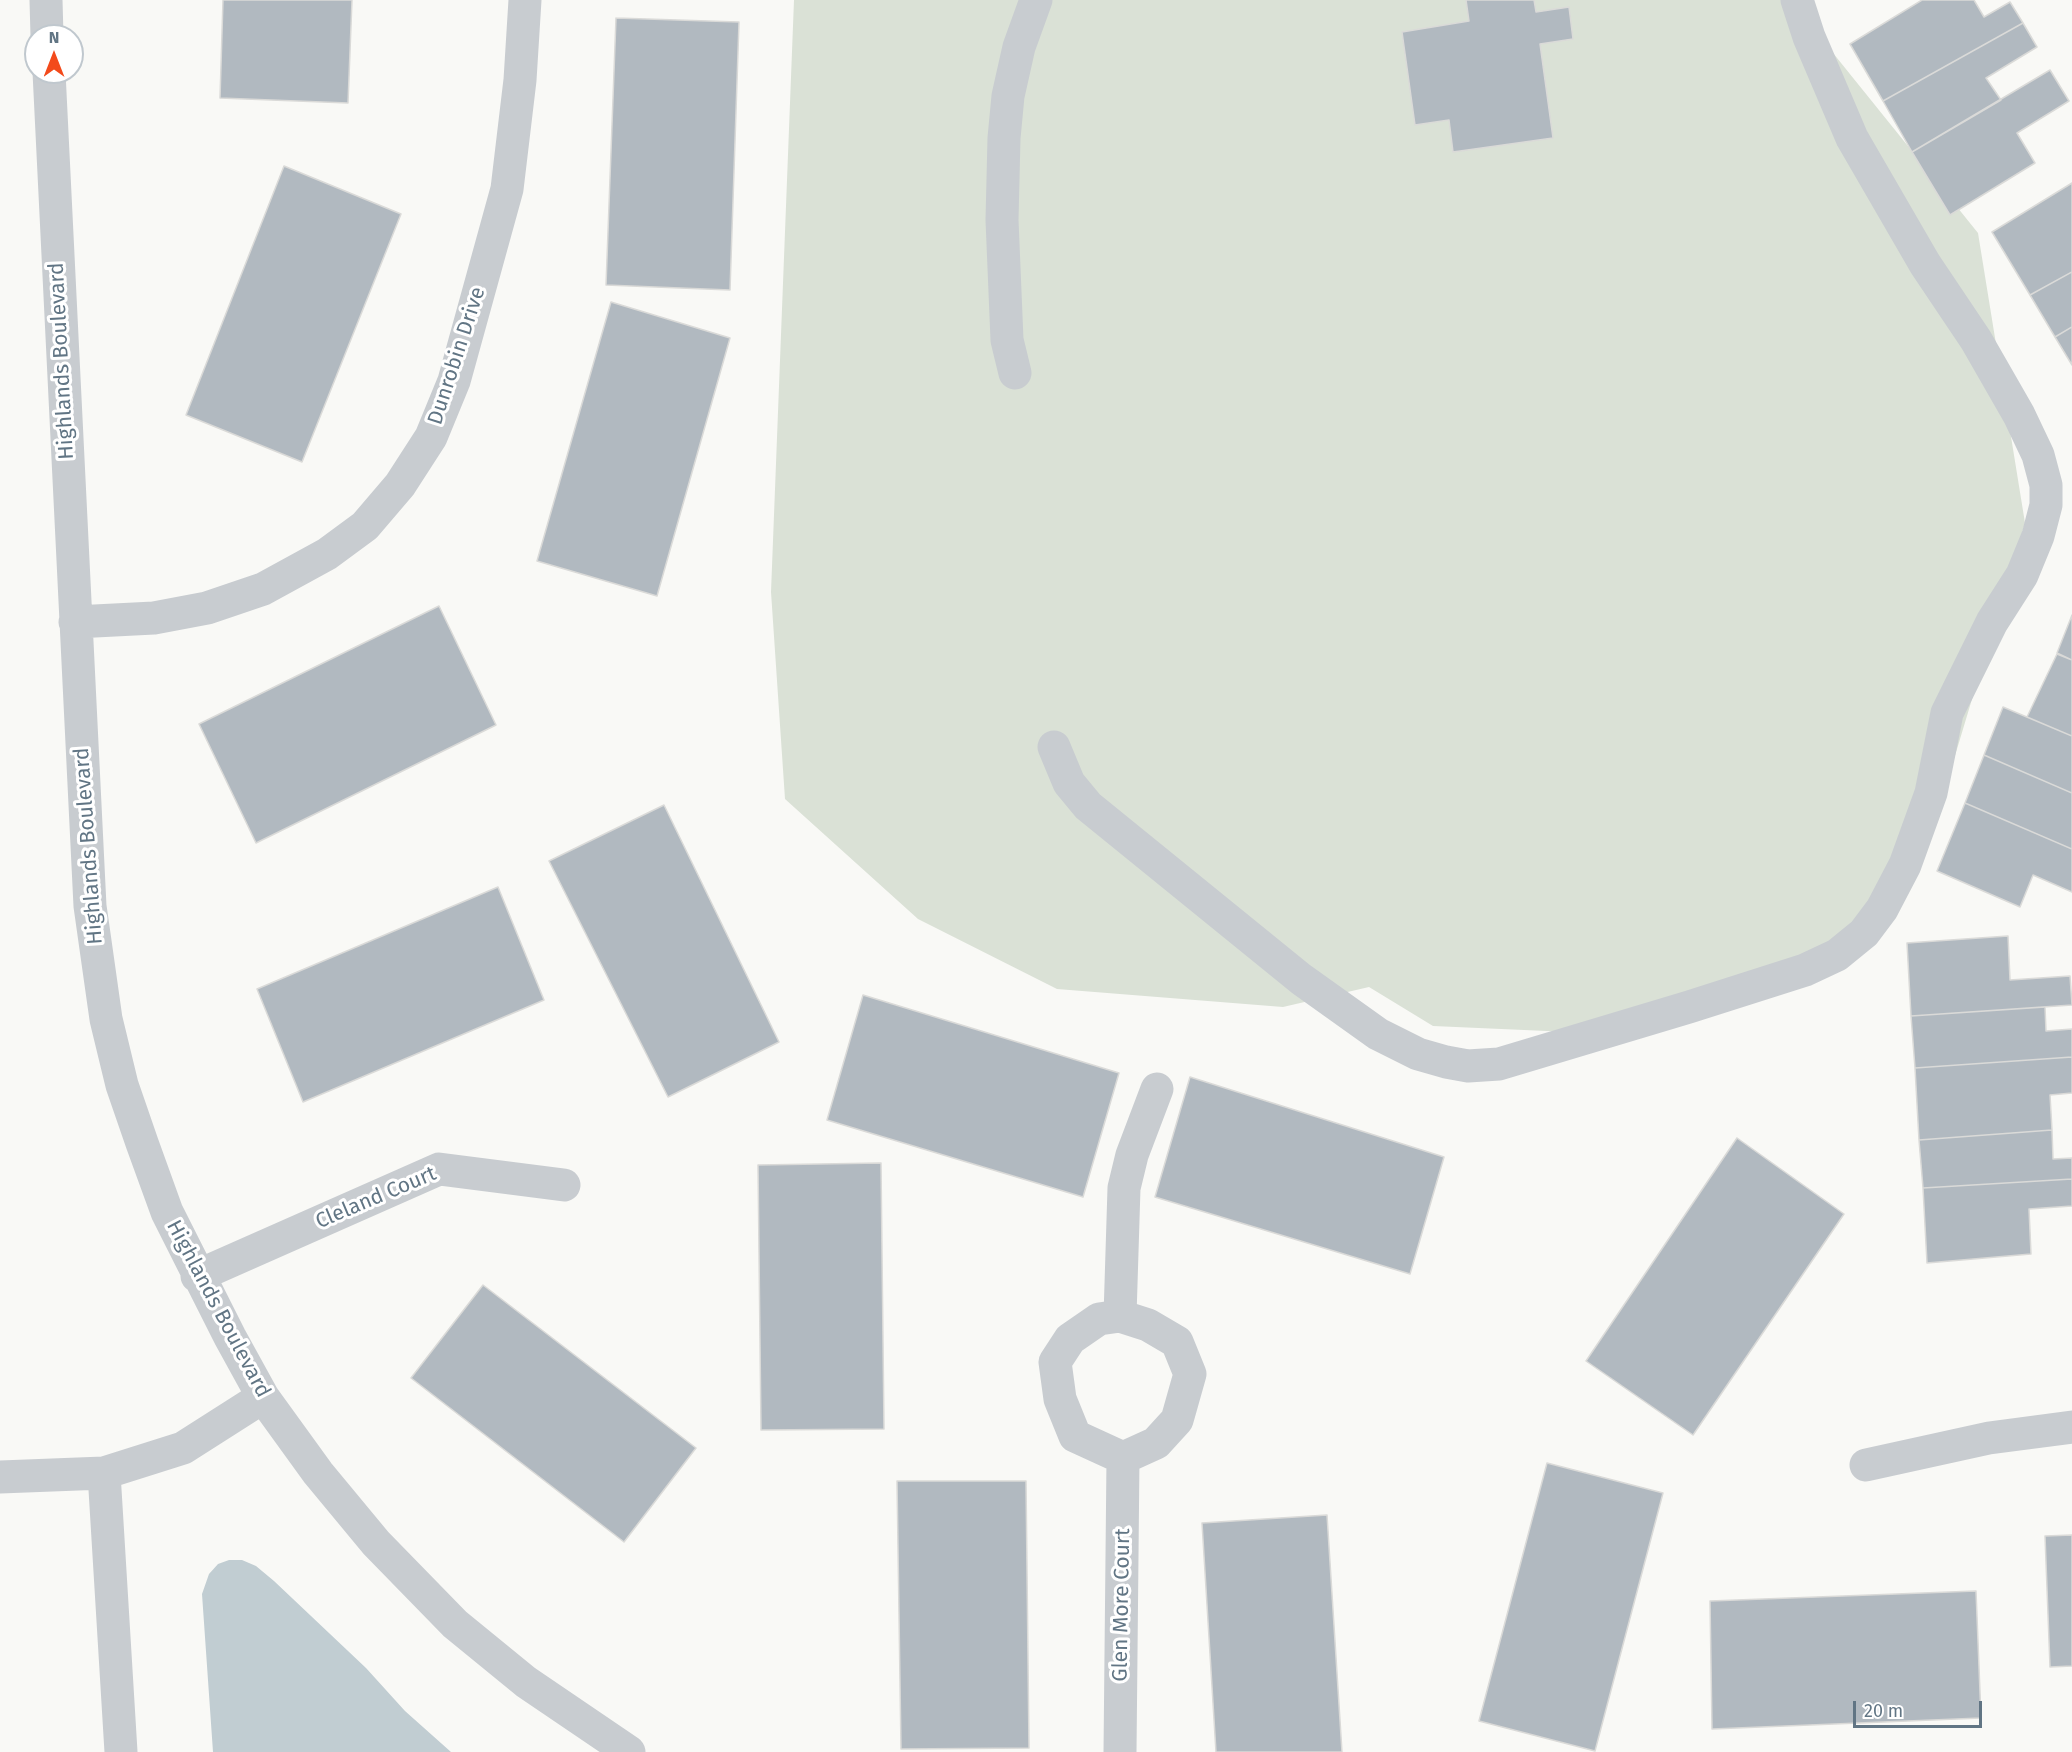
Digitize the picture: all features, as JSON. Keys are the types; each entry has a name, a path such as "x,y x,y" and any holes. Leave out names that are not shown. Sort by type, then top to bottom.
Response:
{"street":[{"path":"46,0 47,24"},
{"name":"Dunrobin Drive","path":"75,622 154,618 207,608 263,589 327,554 365,526 400,485 431,437 454,381 507,189 520,80 525,0"},
{"path":"1015,373 1007,340 1002,220 1004,138 1010,86 1019,47 1036,0"},
{"path":"1054,747 1069,783 1088,806 1301,979 1378,1034 1418,1054 1446,1062 1468,1066 1499,1064 1689,1007 1805,970 1838,955 1863,933 1882,909 1905,865 1931,793 1947,714 1992,622 2022,575 2038,536 2046,505 2046,485 2038,455 2019,415 1976,340 1925,264 1852,138 1809,37 1797,0"},
{"name":"Highlands Boulevard","path":"50,84 90,906 106,1019 122,1085 167,1212 197,1276 263,1397 318,1473 376,1543 455,1624 526,1682 629,1752"},
{"path":"1120,1316 1124,1188 1132,1155 1157,1089"},
{"name":"Cleland Court","path":"197,1276 439,1169 564,1185"},
{"path":"1120,1316 1148,1325 1178,1342 1190,1374 1178,1420 1156,1443 1123,1458 1075,1436 1060,1399 1055,1362 1070,1339 1099,1319 1120,1316"},
{"path":"0,1477 104,1473 183,1448 263,1397"},
{"path":"1866,1466 1989,1438 2072,1427"},
{"name":"Glen More Court","path":"1120,1752 1123,1458"},
{"path":"104,1473 121,1752"}],"shaded area":[{"path":"794,0 1801,0 1804,17 1978,233 2025,523 1954,759 1891,895 1786,989 1615,1034 1433,1026 1369,987 1283,1007 1057,989 918,919 785,799 771,592"},
{"path":"229,1560 242,1560 256,1566 274,1581 366,1668 405,1711 451,1752 213,1752 202,1594 209,1574 218,1564"}],"building":[{"path":"223,0 352,0 348,103 220,98"},
{"path":"1466,0 1534,0 1536,12 1569,7 1573,39 1540,44 1553,138 1453,152 1449,120 1415,125 1402,32 1469,21"},
{"path":"1922,0 1974,0 1984,17 2010,2 2023,23 1883,101 1850,44"},
{"path":"616,18 739,22 730,290 606,285"},
{"path":"2023,23 2037,47 1986,78 2001,100 1912,152 1883,101"},
{"path":"2050,70 2069,101 2017,133 2035,163 1950,215 1912,152"},
{"path":"284,166 401,214 302,462 186,415"},
{"path":"2072,183 2072,272 2030,295 1992,232"},
{"path":"2072,272 2072,327 2055,337 2030,295"},
{"path":"611,302 730,338 657,596 537,561"},
{"path":"2072,327 2072,365 2055,337"},
{"path":"439,606 496,725 256,843 199,724"},
{"path":"2072,615 2072,660 2057,653"},
{"path":"2057,654 2072,660 2072,736 2027,717"},
{"path":"2003,707 2072,736 2072,793 1984,755"},
{"path":"1984,755 2072,793 2072,849 1965,803"},
{"path":"1965,803 2072,849 2072,892 2033,875 2020,907 1937,871"},
{"path":"664,805 779,1042 668,1097 549,861"},
{"path":"498,887 544,1000 303,1102 257,989"},
{"path":"2008,936 2010,980 2070,976 2072,1005 1911,1016 1907,943"},
{"path":"863,995 1119,1073 1083,1197 827,1120"},
{"path":"2045,1007 2046,1031 2072,1029 2072,1057 1915,1068 1911,1016"},
{"path":"2072,1057 2072,1093 2050,1095 2052,1130 1919,1140 1915,1068"},
{"path":"1190,1077 1444,1157 1410,1274 1155,1197"},
{"path":"2052,1130 2053,1159 2072,1158 2072,1179 1923,1188 1919,1140"},
{"path":"1737,1138 1844,1214 1693,1435 1586,1361"},
{"path":"881,1163 884,1429 761,1430 758,1165"},
{"path":"2072,1179 2072,1206 2029,1209 2031,1254 1927,1263 1923,1188"},
{"path":"483,1285 696,1448 624,1542 411,1378"},
{"path":"1547,1463 1663,1493 1595,1751 1479,1721"},
{"path":"897,1481 1026,1481 1029,1748 901,1749"},
{"path":"1327,1515 1342,1752 1216,1752 1202,1523"},
{"path":"2072,1535 2072,1666 2050,1667 2045,1536"},
{"path":"1976,1591 1981,1718 1712,1729 1710,1601"}]}
